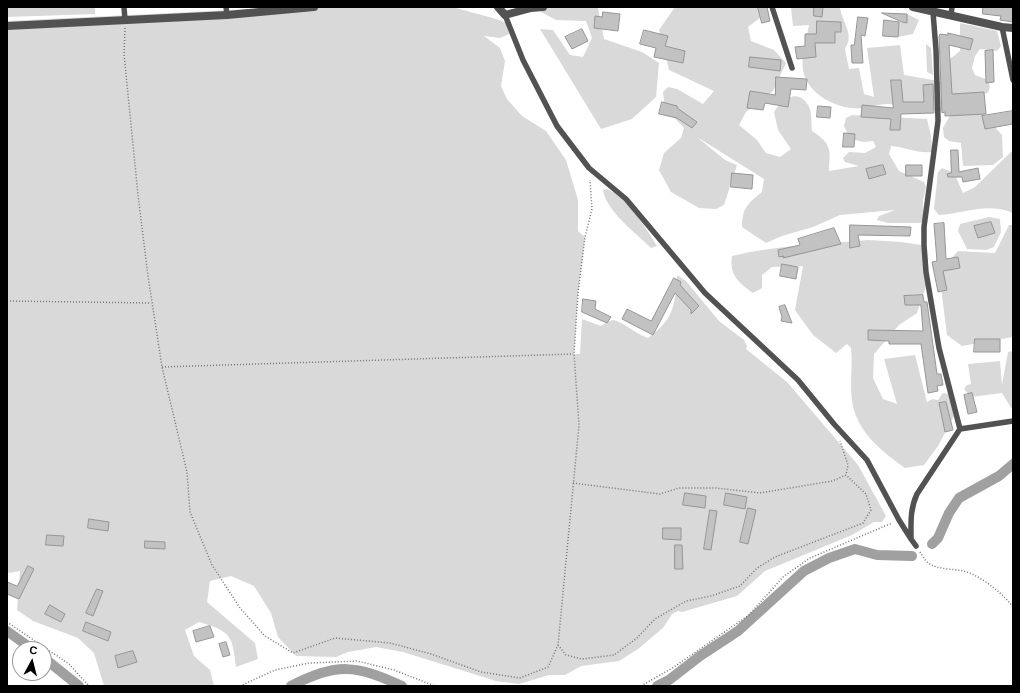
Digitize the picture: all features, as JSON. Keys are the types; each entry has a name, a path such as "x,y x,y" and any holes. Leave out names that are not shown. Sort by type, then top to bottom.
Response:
{"street":[{"path":"7,26 125,20 226,11 314,7"},
{"path":"498,7 505,15 531,8 544,7"},
{"path":"913,7 1002,27 1013,28"}],"lane":[{"path":"124,7 125,20"},
{"path":"772,7 792,68"},
{"path":"951,16 952,7"},
{"path":"933,12 936,50 938,121 924,227 926,265 939,348 960,429"},
{"path":"505,15 522,60 557,126 589,168 626,199 720,309 798,380 834,424 867,460 899,520 916,546"},
{"path":"1002,27 1013,80"},
{"path":"911,538 911,509 917,494 960,429 1013,421"}],"path":[{"path":"125,20 125,62 138,195 152,303 162,367 187,472 190,512 212,565 240,608 265,636 293,653 335,638 390,643 431,654 481,672 520,678 548,667 558,645 580,425 574,354 578,293 585,237 592,209 589,168"},
{"path":"7,302 152,303"},
{"path":"162,367 574,354"},
{"path":"839,438 848,466 846,475"},
{"path":"573,483 660,494 679,488 716,488 760,493 832,481 846,475"},
{"path":"558,645 566,655 582,659 614,655 637,638 655,619 686,601 711,596 740,586 757,568 774,557 863,523 871,510 866,494 846,475"},
{"path":"640,686 674,667 749,615 783,577 810,558 899,520"},
{"path":"916,546 927,562 936,566 959,569 972,573 986,582 1013,607"},
{"path":"7,622 69,664 89,686"},
{"path":"240,686 275,670 309,663 357,661 394,670 435,686"}],"shaded area":[{"path":"7,7 95,7 95,14 7,17"},
{"path":"292,7 452,7 507,23 509,34 500,38 484,36 500,48 505,61 501,86 507,99 522,116 546,131 566,160 578,200 578,231 585,237 578,293 574,354 580,354 582,319 601,326 613,320 648,338 657,331 672,311 677,275 686,281 719,321 744,340 747,346 746,349 787,382 858,465 886,516 882,522 874,522 852,535 765,571 737,596 682,612 678,611 672,614 663,628 638,649 619,661 581,666 565,675 549,675 519,684 496,681 403,652 376,647 348,652 336,657 296,656 278,637 271,613 254,586 231,576 210,581 207,602 255,643 258,659 236,667 233,648 228,636 224,632 210,625 199,622 185,630 194,656 210,670 214,686 104,686 94,653 78,638 33,621 17,610 20,571 9,573 7,571 7,21"},
{"path":"543,7 598,8 604,39 642,52 659,63 656,97 632,119 601,129 540,29 553,30 570,55 583,57 592,38 586,21 556,20 541,12"},
{"path":"675,7 760,7 765,14 748,27 751,41 774,50 786,63 773,91 746,112 739,125 757,140 766,153 780,157 791,149 778,130 774,112 782,102 792,97 797,96 802,98 810,109 812,131 823,140 828,148 830,157 829,171 859,166 845,162 843,158 849,152 865,153 876,147 873,141 864,142 850,139 844,126 846,118 852,115 927,119 931,136 932,152 922,152 891,146 889,154 899,171 924,182 926,187 923,201 924,216 921,223 888,223 877,220 879,216 895,210 840,215 813,227 782,236 766,243 742,227 742,220 745,210 753,199 762,192 764,179 697,137 725,160 737,165 724,205 716,209 699,208 671,192 659,170 664,153 681,138 684,128 665,108 663,92 668,87 677,89 703,104 714,91 669,70 659,30"},
{"path":"791,7 840,7 849,38 845,49 849,69 859,68 864,94 874,97 867,48 900,45 904,75 939,81 945,86 947,108 940,112 888,104 851,108 844,107 821,97 805,79 803,71 803,53 809,25 793,26"},
{"path":"907,14 919,20 913,34 898,37 899,22 907,23"},
{"path":"960,23 997,31 1001,46 997,51 980,49 975,56 972,68 975,75 988,80 990,87 988,93 952,96 946,62 960,51"},
{"path":"926,44 931,48 933,75 927,72"},
{"path":"980,111 1002,135 1003,157 993,165 963,166 961,143 949,141 944,137 943,128 952,112"},
{"path":"1013,150 1013,213 995,208 985,208 939,215 934,209 938,172 942,168 954,173 963,193 975,187"},
{"path":"607,189 622,199 629,206 642,222 657,246 651,248 616,214 605,198 603,190"},
{"path":"989,217 1000,219 1001,232 994,247 986,250 967,249 958,231 960,224"},
{"path":"1009,225 1013,225 1013,337 962,346 947,335 939,272 958,251 995,253"},
{"path":"868,240 921,245 923,251 926,286 917,313 899,325 874,354 873,378 883,399 897,404 884,359 915,355 927,402 932,399 938,400 943,393 948,394 954,416 938,446 924,465 905,468 873,442 861,425 856,416 852,399 851,348 847,344 836,353 813,335 795,310 803,266 772,267 762,275 762,288 753,293 743,286 736,278 731,263 732,256 765,249"},
{"path":"1013,351 1013,411 1002,393 971,397 964,389 967,385 971,384 968,364 1000,361 1002,385 1008,352"}],"building":[{"path":"758,7 767,7 770,21 762,23"},
{"path":"814,7 823,7 822,17 814,16"},
{"path":"983,7 1013,7 1013,22 1000,20 1001,16 983,14"},
{"path":"603,12 620,14 618,31 594,28 595,16 602,17"},
{"path":"882,13 907,14 907,23 902,22"},
{"path":"858,17 868,18 865,36 861,35 863,63 852,63 851,45 854,45"},
{"path":"884,20 899,22 898,37 883,36"},
{"path":"817,21 841,22 841,32 835,32 835,43 815,43 816,57 797,59 795,47 805,46 805,34 816,34"},
{"path":"582,29 588,41 572,49 565,37"},
{"path":"644,30 668,36 665,46 685,51 683,63 654,57 656,48 640,44"},
{"path":"948,33 973,39 970,50 949,45 952,94 984,92 986,114 945,116 945,112 942,113 939,37 940,34 948,35"},
{"path":"993,50 994,82 986,83 985,51"},
{"path":"750,57 781,60 780,71 749,67"},
{"path":"776,77 807,79 806,90 791,89 788,107 765,103 763,110 747,108 750,91 775,95"},
{"path":"891,80 901,80 903,102 924,102 923,85 933,84 934,113 901,114 900,130 890,130 891,119 861,117 862,105 893,108"},
{"path":"662,102 677,106 677,108 697,122 692,128 677,118 659,114"},
{"path":"818,106 831,107 830,118 817,117"},
{"path":"1013,111 1013,124 985,129 982,116"},
{"path":"844,133 855,134 854,147 843,147"},
{"path":"951,150 958,150 959,172 978,168 980,179 963,182 962,177 948,177 947,174 951,173"},
{"path":"883,165 886,174 869,179 866,169"},
{"path":"906,165 922,165 922,176 906,176"},
{"path":"732,173 753,175 752,189 731,187"},
{"path":"991,222 995,233 978,238 974,226"},
{"path":"944,223 946,259 958,257 960,268 943,271 947,290 938,292 932,262 937,261 934,224"},
{"path":"850,225 911,227 910,236 858,235 860,246 850,248"},
{"path":"834,228 841,244 783,258 784,256 779,257 778,250 800,245 798,239"},
{"path":"782,264 798,267 796,279 780,276"},
{"path":"674,278 681,282 680,285 699,306 691,314 691,310 675,293 653,335 622,319 627,309 651,321"},
{"path":"923,295 924,302 927,302 937,374 941,374 943,385 937,386 938,391 928,393 921,344 889,344 889,341 868,340 868,330 923,331 921,305 905,305 904,296"},
{"path":"583,299 596,301 595,309 611,317 607,323 582,312"},
{"path":"785,305 792,323 781,321 782,317 779,307"},
{"path":"975,339 1000,339 1000,352 974,352"},
{"path":"972,393 977,412 968,414 964,395"},
{"path":"946,402 953,430 945,432 939,403"},
{"path":"685,493 706,496 705,508 683,505"},
{"path":"726,493 747,497 745,509 724,505"},
{"path":"748,508 756,510 748,544 740,542"},
{"path":"710,510 717,511 711,550 704,549"},
{"path":"89,519 109,522 108,531 88,528"},
{"path":"663,528 681,528 681,540 663,539"},
{"path":"47,535 64,536 63,546 46,545"},
{"path":"145,541 165,542 165,549 145,548"},
{"path":"675,545 682,545 683,569 675,569"},
{"path":"28,566 34,569 19,599 7,594 7,582 17,586"},
{"path":"97,589 103,591 93,616 86,613"},
{"path":"50,605 65,614 61,622 45,614"},
{"path":"86,622 111,632 108,641 83,631"},
{"path":"210,626 214,637 196,642 193,631"},
{"path":"226,642 230,655 223,657 219,644"},
{"path":"133,651 137,662 118,668 115,656"}],"waterway":[{"path":"932,544 938,538 949,513 959,498 999,476 1013,464"},
{"path":"657,686 669,680 700,656 738,631 804,571 829,558 855,549 877,555 912,556"},
{"path":"7,631 21,641"},
{"path":"52,664 79,686"},
{"path":"291,686 321,673 346,669 359,670 402,686"}]}
